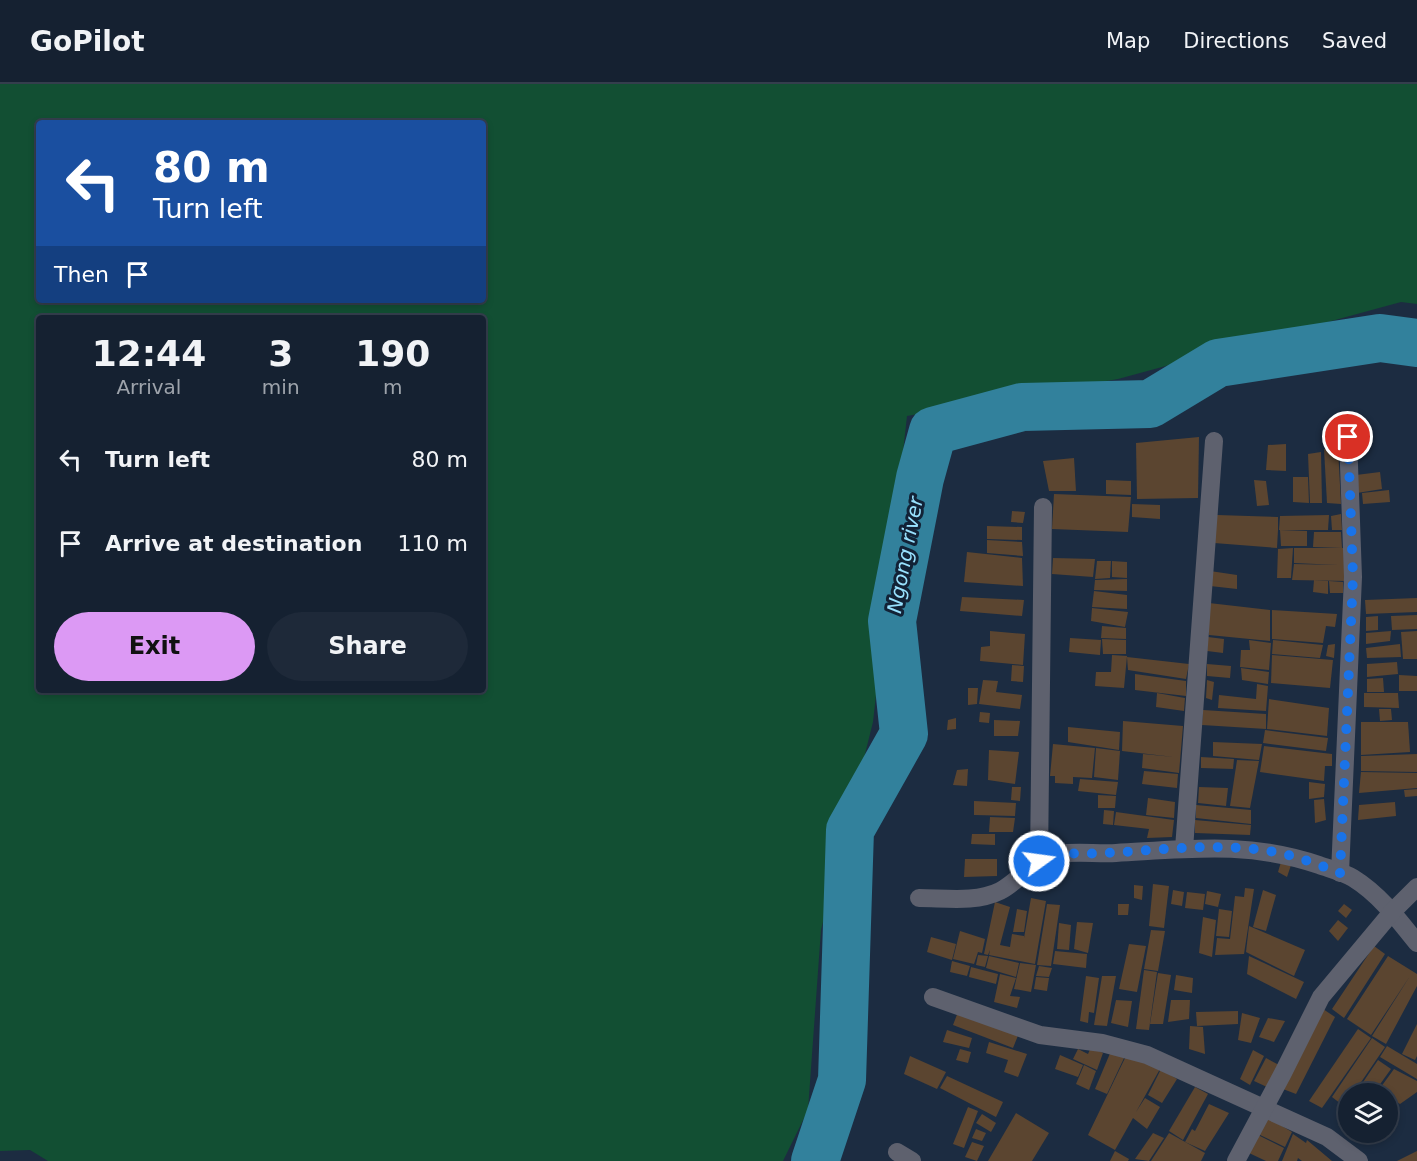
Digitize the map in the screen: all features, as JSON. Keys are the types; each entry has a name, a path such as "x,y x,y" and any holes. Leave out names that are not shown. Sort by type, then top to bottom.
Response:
{"street":[{"path":"1340,873 1353,577 1348,437"},
{"path":"1184,849 1214,441"},
{"path":"1039,861 1043,507"},
{"path":"919,898 975,898 988,895 1002,890 1039,861 1057,854 1245,849 1276,853 1351,877 1365,886 1392,912 1417,943"},
{"path":"1236,1161 1321,997 1392,912 1417,887"},
{"path":"933,997 1040,1035 1102,1043 1148,1055 1328,1137 1359,1161"}],"green space":[{"path":"0,84 1417,84 1417,304 1401,302 1118,379 907,416 873,722 821,930 808,1110 783,1161 48,1161 30,1150 0,1151"}],"building":[{"path":"1199,437 1198,498 1137,499 1136,443"},
{"path":"1286,444 1286,471 1266,470 1268,445"},
{"path":"1338,448 1341,504 1327,503 1324,449"},
{"path":"1321,452 1322,503 1310,503 1308,454"},
{"path":"1074,458 1076,491 1049,491 1043,461"},
{"path":"1380,472 1382,489 1357,493 1356,475"},
{"path":"1293,477 1308,477 1309,503 1293,502"},
{"path":"1106,480 1131,481 1131,495 1106,494"},
{"path":"1254,480 1266,481 1269,505 1257,506"},
{"path":"1389,490 1390,502 1363,504 1362,493"},
{"path":"1054,494 1131,497 1128,532 1052,529"},
{"path":"1132,504 1160,505 1160,519 1132,517"},
{"path":"1012,511 1025,512 1023,523 1011,522"},
{"path":"1341,514 1342,530 1332,530 1331,516"},
{"path":"1217,515 1278,517 1277,548 1214,543"},
{"path":"1329,515 1328,530 1279,530 1280,516"},
{"path":"987,526 1022,527 1022,540 987,539"},
{"path":"1280,530 1307,531 1307,546 1281,546"},
{"path":"1314,532 1341,532 1342,548 1313,547"},
{"path":"987,540 1022,542 1023,556 987,553"},
{"path":"1293,548 1291,578 1277,578 1278,549"},
{"path":"1294,548 1349,548 1347,581 1292,580 1294,564 1338,565 1294,563"},
{"path":"967,552 1022,558 1023,586 964,582"},
{"path":"1053,558 1095,559 1093,577 1052,574"},
{"path":"1097,561 1111,561 1110,578 1095,579"},
{"path":"1112,561 1127,562 1127,578 1112,577"},
{"path":"1210,571 1237,575 1237,589 1210,586"},
{"path":"1127,579 1127,591 1094,590 1095,580"},
{"path":"1314,580 1328,581 1328,594 1313,592"},
{"path":"1329,581 1343,582 1343,593 1330,593"},
{"path":"1094,591 1127,595 1127,609 1092,607"},
{"path":"962,597 1024,600 1022,616 960,611"},
{"path":"1417,598 1417,612 1366,614 1365,600"},
{"path":"1209,603 1270,610 1270,641 1209,635"},
{"path":"1092,608 1128,612 1125,627 1091,621"},
{"path":"1272,610 1337,614 1335,627 1326,626 1323,643 1272,639"},
{"path":"1417,615 1417,629 1392,630 1391,616"},
{"path":"1378,616 1378,630 1366,631 1366,617"},
{"path":"1102,626 1126,628 1126,639 1101,638"},
{"path":"990,631 1025,634 1023,665 980,661 981,647 990,646"},
{"path":"1391,631 1390,641 1366,644 1366,633"},
{"path":"1417,631 1417,659 1403,659 1401,632"},
{"path":"1208,637 1224,639 1223,653 1207,651"},
{"path":"1070,638 1101,640 1100,655 1069,652"},
{"path":"1102,639 1126,640 1126,654 1103,654"},
{"path":"1249,640 1271,643 1269,670 1240,667 1241,650 1250,650"},
{"path":"1273,640 1323,645 1320,658 1272,654"},
{"path":"1335,644 1334,658 1326,656 1328,645"},
{"path":"1400,644 1401,657 1367,658 1366,648"},
{"path":"1112,655 1127,656 1124,688 1095,686 1096,672 1111,672"},
{"path":"1272,655 1333,660 1330,688 1271,683"},
{"path":"1127,657 1189,664 1186,679 1128,670"},
{"path":"1397,662 1398,674 1367,677 1367,664"},
{"path":"1207,664 1231,666 1230,678 1207,676"},
{"path":"1012,665 1024,666 1023,682 1011,681"},
{"path":"1241,668 1269,672 1268,684 1242,680"},
{"path":"1135,674 1186,681 1186,696 1135,690"},
{"path":"1399,675 1417,676 1417,691 1399,691"},
{"path":"1383,678 1384,692 1367,692 1367,679"},
{"path":"983,680 998,681 996,692 1022,695 1020,709 979,704"},
{"path":"1207,680 1214,682 1212,700 1206,698"},
{"path":"1257,684 1268,686 1266,711 1218,708 1219,695 1256,699"},
{"path":"968,688 978,688 977,704 968,705"},
{"path":"1157,693 1185,698 1184,711 1156,707"},
{"path":"1364,693 1398,693 1399,708 1364,707"},
{"path":"1269,699 1329,708 1327,736 1267,729"},
{"path":"1379,709 1391,709 1392,720 1380,721"},
{"path":"1203,710 1266,714 1266,729 1202,725"},
{"path":"980,712 990,713 989,723 979,722"},
{"path":"956,718 956,729 947,730 948,720"},
{"path":"994,720 1020,721 1018,736 994,736"},
{"path":"1123,721 1183,726 1179,773 1142,768 1143,754 1174,757 1122,751"},
{"path":"1361,722 1408,722 1410,752 1361,755"},
{"path":"1068,727 1120,732 1119,750 1068,742"},
{"path":"1265,730 1328,738 1326,751 1263,743"},
{"path":"1213,742 1262,744 1259,760 1213,756"},
{"path":"1053,744 1095,748 1092,778 1073,777 1073,784 1055,783 1055,776 1050,776"},
{"path":"1264,746 1332,754 1332,766 1325,766 1324,781 1260,772"},
{"path":"1096,748 1120,751 1118,780 1094,777"},
{"path":"989,750 1019,752 1015,784 988,780"},
{"path":"1417,754 1417,772 1361,771 1361,756"},
{"path":"1201,757 1234,759 1233,769 1201,768"},
{"path":"1237,760 1259,761 1250,808 1230,806"},
{"path":"968,769 967,786 953,785 957,770"},
{"path":"1144,771 1178,774 1177,788 1142,784"},
{"path":"1361,772 1417,773 1417,788 1359,793"},
{"path":"1080,779 1118,782 1116,795 1078,791"},
{"path":"1309,782 1325,784 1324,797 1309,799"},
{"path":"1012,787 1021,787 1020,801 1011,800"},
{"path":"1199,787 1228,788 1226,806 1198,803"},
{"path":"1417,789 1417,796 1405,797 1404,790"},
{"path":"1098,795 1116,796 1115,808 1098,808"},
{"path":"1148,798 1175,802 1174,818 1146,815"},
{"path":"1324,799 1326,820 1315,823 1314,800"},
{"path":"974,801 1016,803 1015,816 974,815"},
{"path":"1395,802 1396,816 1358,820 1359,805"},
{"path":"1196,805 1251,810 1251,824 1196,818"},
{"path":"1104,810 1114,811 1113,825 1103,824"},
{"path":"1116,812 1174,820 1172,837 1147,838 1149,829 1114,825"},
{"path":"990,817 1015,818 1013,832 989,832"},
{"path":"1195,820 1251,825 1250,835 1195,833"},
{"path":"972,834 995,834 995,845 971,844"},
{"path":"965,859 997,859 997,876 964,877"},
{"path":"1281,862 1291,865 1287,877 1278,872"},
{"path":"1153,884 1169,886 1164,928 1149,926"},
{"path":"1134,885 1143,886 1142,900 1134,898"},
{"path":"1245,888 1254,889 1244,954 1215,955 1217,938 1230,939 1235,896 1244,897"},
{"path":"1173,890 1184,892 1182,906 1171,904"},
{"path":"1263,890 1276,895 1266,931 1253,927"},
{"path":"1207,891 1221,894 1218,907 1205,904"},
{"path":"1187,892 1205,894 1203,910 1185,908"},
{"path":"1031,898 1046,901 1035,964 989,955 990,950 988,955 984,954 995,902 1010,907 1000,945 1010,947 1012,934 1024,936 1024,938"},
{"path":"1047,904 1060,905 1051,966 1037,965"},
{"path":"1118,904 1129,904 1128,915 1118,915"},
{"path":"1344,904 1352,910 1346,918 1338,911"},
{"path":"1017,909 1027,911 1024,932 1013,932"},
{"path":"1219,909 1232,911 1229,937 1216,936"},
{"path":"1203,917 1216,920 1212,957 1199,953"},
{"path":"1338,920 1348,928 1338,941 1329,931"},
{"path":"1077,922 1093,923 1088,953 1074,949"},
{"path":"1059,923 1071,925 1069,950 1057,949"},
{"path":"1249,926 1305,950 1294,976 1246,952"},
{"path":"1151,930 1165,931 1158,971 1144,969"},
{"path":"960,931 985,939 982,953 978,952 974,964 953,959"},
{"path":"931,937 956,944 952,960 927,952"},
{"path":"1129,944 1146,946 1137,992 1119,989"},
{"path":"1374,946 1385,954 1344,1018 1332,1009"},
{"path":"1055,951 1087,954 1086,968 1053,964"},
{"path":"978,955 988,956 985,967 976,965"},
{"path":"989,956 1019,963 1016,977 986,968"},
{"path":"1249,956 1304,982 1296,999 1247,974"},
{"path":"1388,956 1417,974 1417,986 1386,1044 1372,1036 1410,976 1371,1035 1347,1019"},
{"path":"952,961 970,966 967,976 950,972"},
{"path":"1020,963 1036,965 1031,992 1014,989"},
{"path":"1039,966 1052,968 1049,977 1036,976"},
{"path":"971,967 998,974 996,984 969,977"},
{"path":"1144,970 1157,972 1149,1030 1136,1029"},
{"path":"1158,973 1171,975 1163,1024 1150,1024"},
{"path":"1000,974 1016,978 1010,996 1020,997 1017,1008 994,1002"},
{"path":"1176,975 1193,978 1192,993 1174,990"},
{"path":"1086,976 1099,978 1094,1013 1089,1012 1088,1023 1080,1021"},
{"path":"1102,976 1116,976 1107,1026 1094,1025"},
{"path":"1036,977 1049,978 1047,991 1034,989"},
{"path":"1116,1000 1132,1001 1128,1027 1111,1023"},
{"path":"1171,1000 1190,1000 1189,1019 1168,1022"},
{"path":"1323,1009 1335,1017 1296,1094 1283,1089"},
{"path":"1238,1011 1238,1024 1197,1026 1196,1012"},
{"path":"958,1012 1019,1033 1013,1048 953,1025"},
{"path":"1242,1013 1260,1018 1251,1043 1238,1040"},
{"path":"1268,1018 1285,1021 1274,1042 1259,1037"},
{"path":"1417,1024 1417,1056 1415,1060 1402,1054"},
{"path":"1190,1026 1203,1027 1205,1054 1189,1049"},
{"path":"1358,1029 1371,1038 1322,1108 1309,1101"},
{"path":"947,1030 972,1038 969,1048 943,1042"},
{"path":"1372,1038 1385,1047 1360,1083 1341,1083"},
{"path":"989,1042 1027,1054 1018,1077 1004,1072 1008,1060 986,1053"},
{"path":"1387,1046 1417,1064 1417,1079 1380,1057"},
{"path":"1091,1047 1103,1053 1097,1070 1073,1059 1078,1049 1088,1054"},
{"path":"960,1049 971,1052 968,1063 956,1060"},
{"path":"1253,1050 1264,1056 1250,1085 1240,1079"},
{"path":"1111,1051 1125,1056 1107,1094 1095,1089"},
{"path":"1060,1055 1083,1065 1078,1077 1055,1069"},
{"path":"910,1056 946,1072 937,1089 904,1074"},
{"path":"1126,1056 1160,1069 1136,1112 1145,1098 1160,1107 1147,1129 1133,1118 1115,1150 1088,1135"},
{"path":"1266,1058 1279,1065 1267,1087 1254,1081"},
{"path":"1378,1060 1391,1069 1381,1083 1362,1083"},
{"path":"1084,1065 1096,1071 1089,1090 1076,1084"},
{"path":"1161,1069 1177,1079 1162,1103 1148,1095"},
{"path":"1394,1069 1417,1081 1417,1092 1400,1104 1398,1103 1398,1083 1384,1083"},
{"path":"947,1076 1003,1102 996,1117 940,1088"},
{"path":"1195,1087 1208,1094 1183,1140 1169,1131"},
{"path":"1338,1088 1338,1102 1332,1097"},
{"path":"1209,1104 1229,1113 1205,1151 1185,1142 1192,1129 1195,1131"},
{"path":"968,1107 978,1111 964,1148 953,1144"},
{"path":"1016,1113 1049,1133 1032,1161 988,1161"},
{"path":"982,1114 996,1123 991,1132 976,1123"},
{"path":"1267,1117 1292,1132 1285,1147 1258,1134"},
{"path":"976,1129 986,1133 982,1141 972,1138"},
{"path":"1153,1133 1164,1138 1149,1161 1135,1159"},
{"path":"1169,1133 1205,1153 1201,1161 1151,1161"},
{"path":"1293,1134 1306,1143 1307,1140 1332,1161 1302,1161 1298,1158 1297,1161 1282,1161"},
{"path":"1258,1135 1284,1148 1278,1161 1266,1161 1249,1153"},
{"path":"972,1142 984,1146 977,1161 965,1157"},
{"path":"1115,1151 1129,1159 1128,1161 1110,1161"},
{"path":"1417,1151 1417,1161 1397,1161"}],"waterway":[{"name":"Ngong river","path":"815,1161 842,1080 850,830 904,734 892,621 920,478 933,431 1022,407 1150,404 1218,363 1380,338 1417,343"}],"route":[{"path":"1039,861 1057,854 1213,848 1245,849 1276,853 1308,861 1340,873 1353,577 1348,437"}]}
